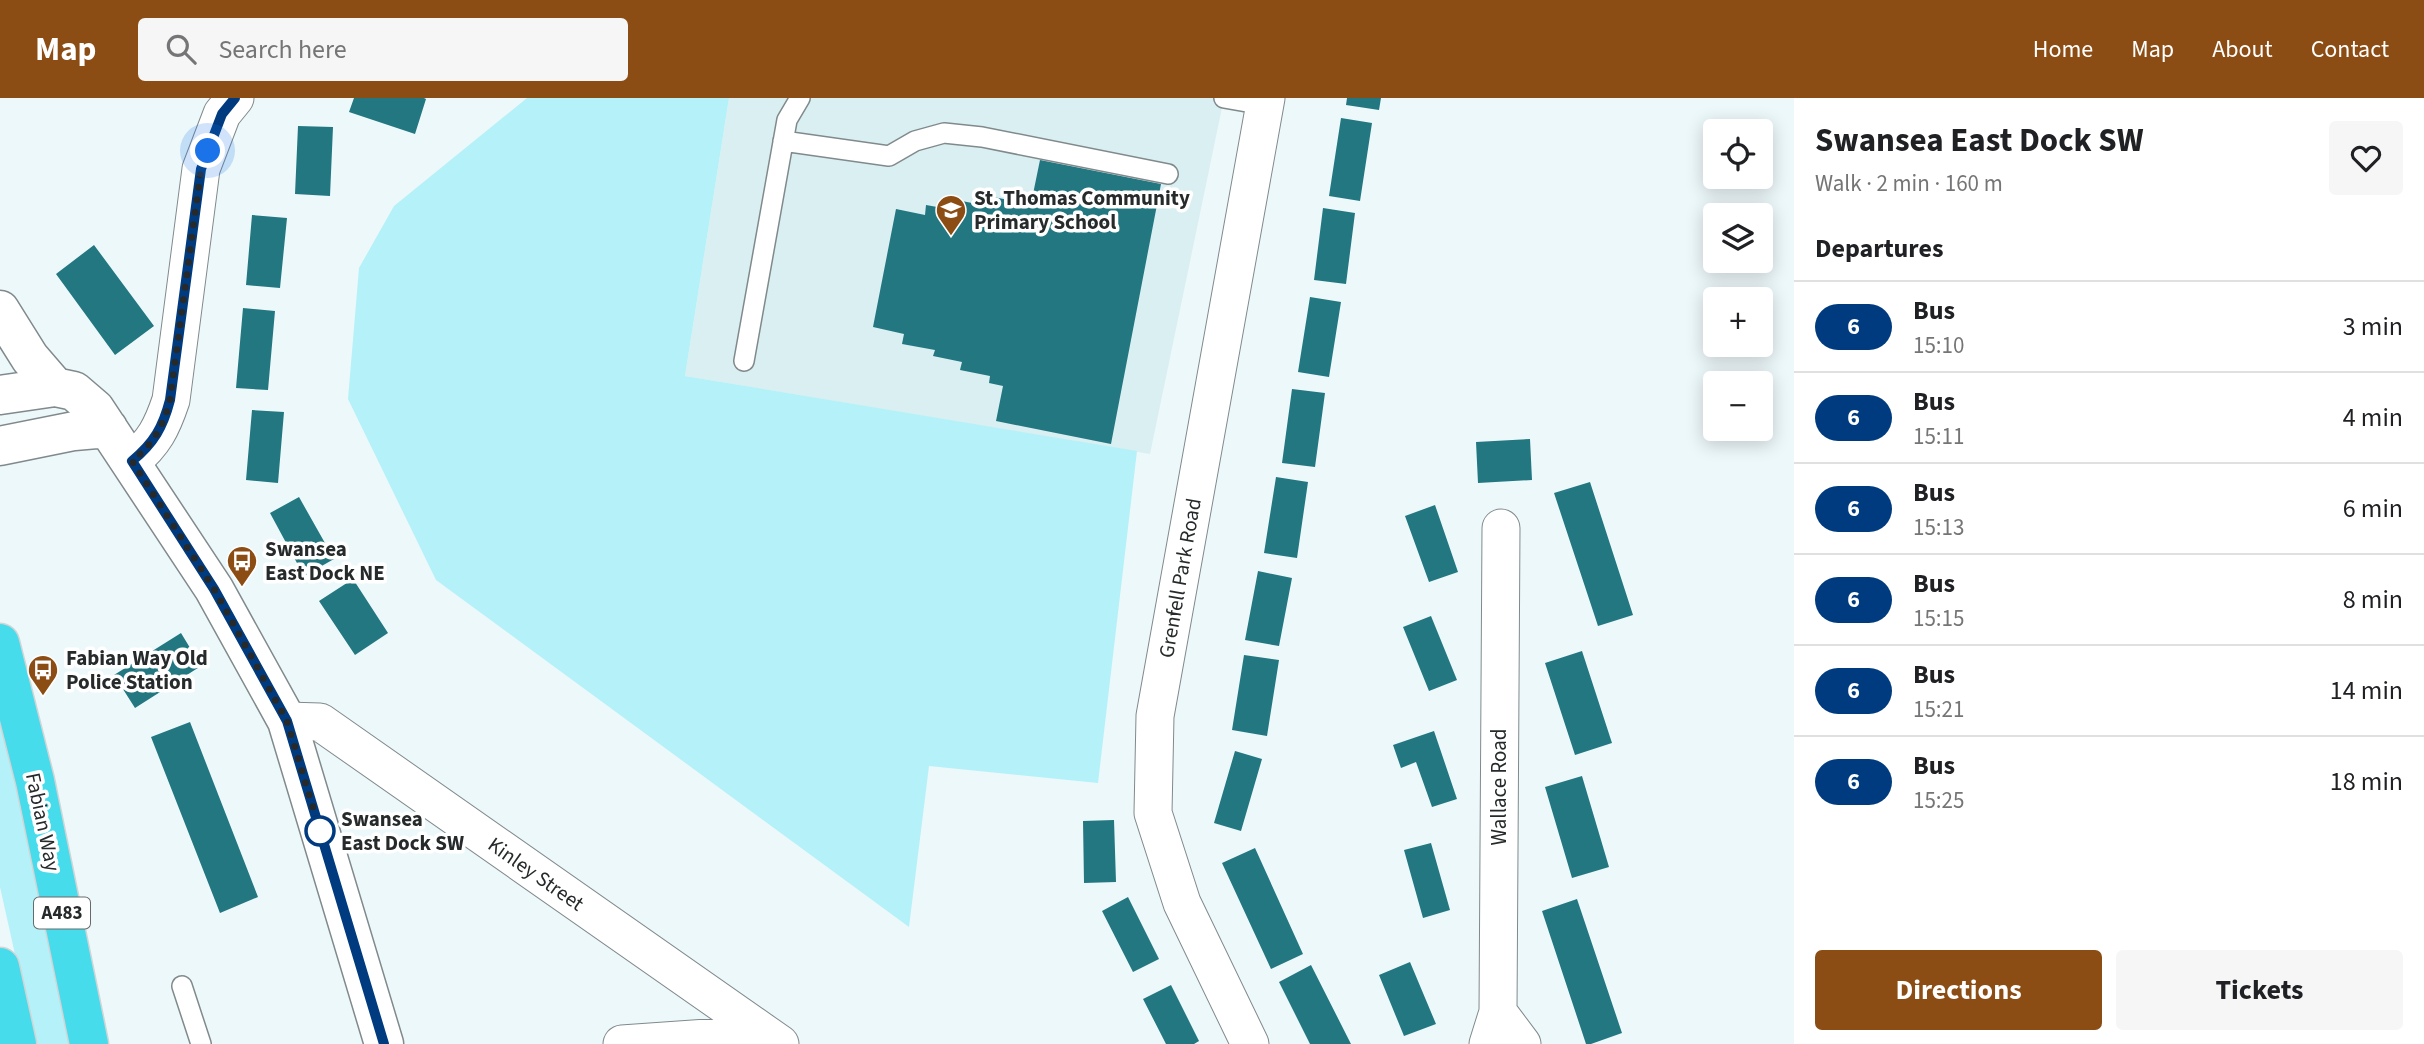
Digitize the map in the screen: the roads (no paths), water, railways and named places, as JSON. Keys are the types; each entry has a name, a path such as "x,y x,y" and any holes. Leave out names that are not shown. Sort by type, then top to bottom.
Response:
{"highway":[{"name":"Fabian Way","path":"0,643 35,782 89,1044"},
{"path":"0,967 17,1044"}],"street":[{"path":"132,461 148,448 162,428 170,400 201,169 222,114 234,98"},
{"name":"Grenfell Park Road","path":"1250,1044 1182,903 1153,813 1155,716 1265,102"},
{"path":"0,310 36,366 55,387"},
{"path":"0,395 55,387 74,391 95,409 132,461 214,589 287,721 384,1044"},
{"path":"0,446 74,431 108,428"},
{"name":"Wallace Road","path":"1493,1028 1501,528"},
{"name":"Kinley Street","path":"287,721 320,722 772,1039"},
{"path":"1493,1028 1522,1044"},
{"path":"622,1044 772,1039"}],"lane":[{"path":"744,361 787,120 800,98"},
{"path":"1224,98 1265,102"},
{"path":"783,141 889,156 915,141 944,133 982,137 1168,174"},
{"path":"182,986 201,1044"}],"place":[{"name":"St. Thomas Community Primary School","path":"951,237"},
{"name":"Swansea East Dock NE","path":"242,588"},
{"name":"Fabian Way Old Police Station","path":"43,697"},
{"name":"Swansea East Dock SW","path":"320,831"}]}
